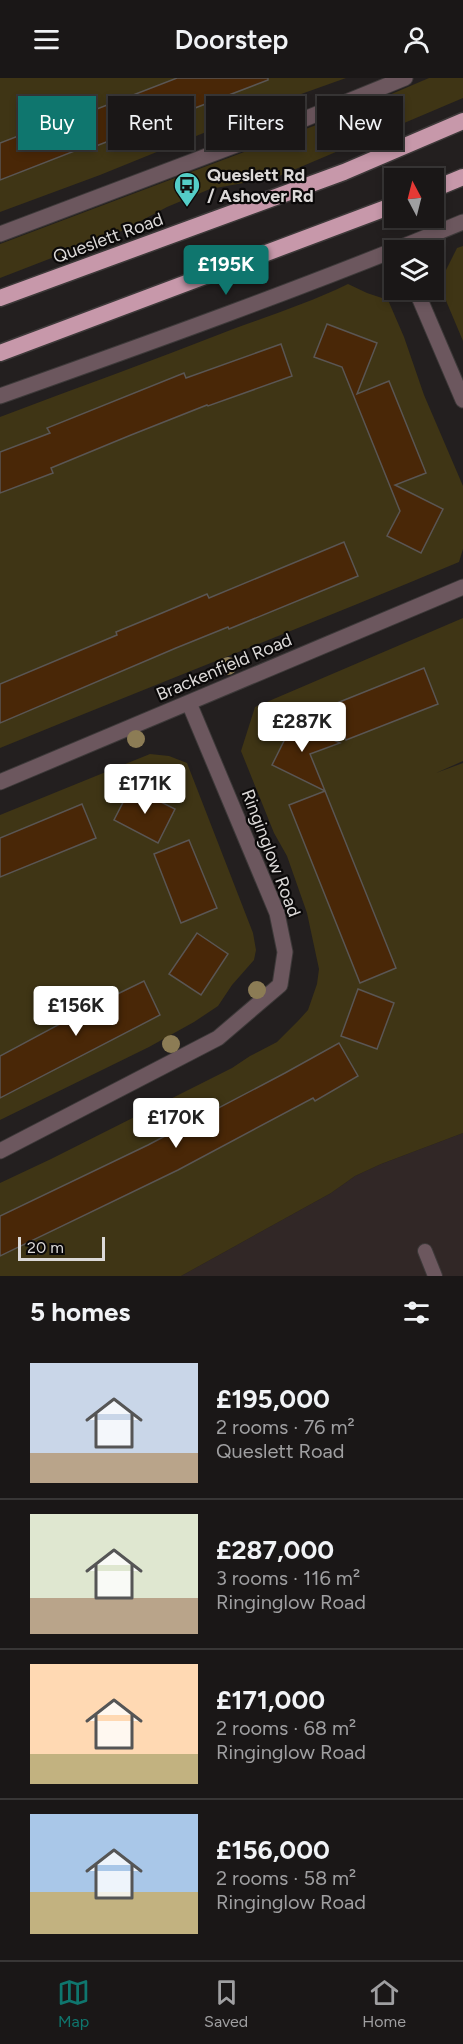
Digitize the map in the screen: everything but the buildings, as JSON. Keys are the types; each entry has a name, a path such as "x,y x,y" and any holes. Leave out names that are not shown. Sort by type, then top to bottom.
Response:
{"highway":[{"name":"Queslett Road","path":"0,298 344,172 463,121"},
{"path":"444,185 463,177"},
{"path":"0,353 384,209"}],"street":[{"path":"0,234 302,120 405,78"},
{"path":"422,240 463,222"},
{"path":"0,396 384,256"},
{"path":"420,300 463,400"},
{"name":"Brackenfield Road","path":"0,782 463,587"},
{"name":"Ringinglow Road","path":"0,1151 218,1038 280,985 285,952 277,913 189,703"}],"lane":[{"path":"425,1251 435,1276"}],"shaded area":[{"path":"0,78 346,78 296,96 206,96 206,132 194,137 194,96 108,96 108,150 162,150 0,212"},
{"path":"429,78 463,78 463,98 403,123 403,96 387,96"},
{"path":"317,125 317,150 341,150 277,177 210,189 167,207 124,230 0,278 0,244 250,150 305,150 305,129"},
{"path":"463,246 463,341 444,296 444,274 457,248"},
{"path":"348,284 388,300 404,337 424,395 463,486 463,549 459,562 0,748 0,417"},
{"path":"463,618 463,761 436,773 463,763 463,1133 355,1176 331,1193 181,1276 0,1276 0,1183 232,1068 277,1042 308,1010 317,984 319,969 307,913 287,856 274,833 241,751 255,707"},
{"path":"150,754 169,756 187,763 253,933 256,950 254,960 232,985 218,1006 194,1022 149,1047 0,1120 0,815"},
{"path":"463,1133 463,1276 181,1276 331,1193 355,1176"}],"place":[{"name":"Queslett Rd / Ashover Rd","path":"187,208"}]}
